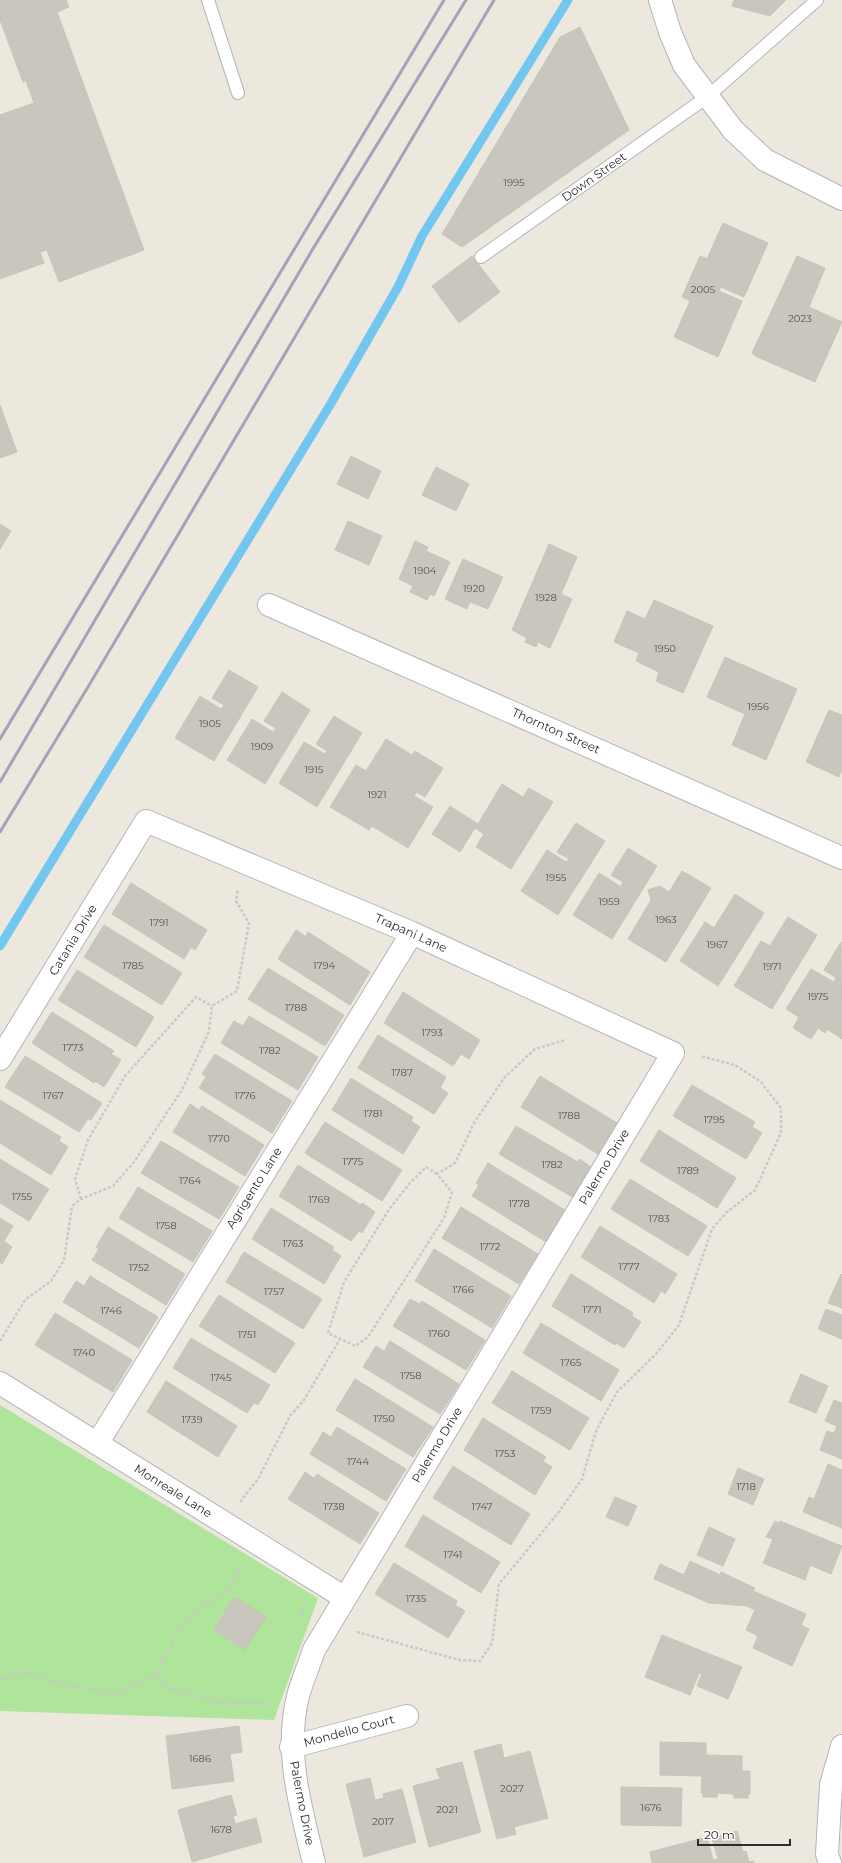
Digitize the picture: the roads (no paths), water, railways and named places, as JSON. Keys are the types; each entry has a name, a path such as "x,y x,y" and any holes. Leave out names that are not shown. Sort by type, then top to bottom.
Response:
{"street":[{"path":"660,0 670,32 684,65 733,130 765,160 842,199"},
{"name":"Thornton Street","path":"269,605 842,858"},
{"name":"Trapani Lane","path":"146,821 412,933 673,1053"},
{"name":"Catania Drive","path":"0,1059 146,821"},
{"name":"Agrigento Lane","path":"97,1444 412,933"},
{"name":"Palermo Drive","path":"314,1863 294,1777 292,1747 298,1696 314,1650 673,1053"},
{"name":"Monreale Lane","path":"0,1383 345,1598"},
{"name":"Mondello Court","path":"292,1747 407,1716"},
{"path":"830,1863 828,1854 831,1785 842,1746"}],"lane":[{"path":"208,0 238,93"},
{"name":"Down Street","path":"481,257 707,97 817,0"}],"waterway":[{"path":"0,946 330,405 398,287 422,236 568,0"}],"railway":[{"path":"0,739 444,0"},
{"path":"0,782 314,247 466,0"},
{"path":"0,832 88,687 494,0"}]}
